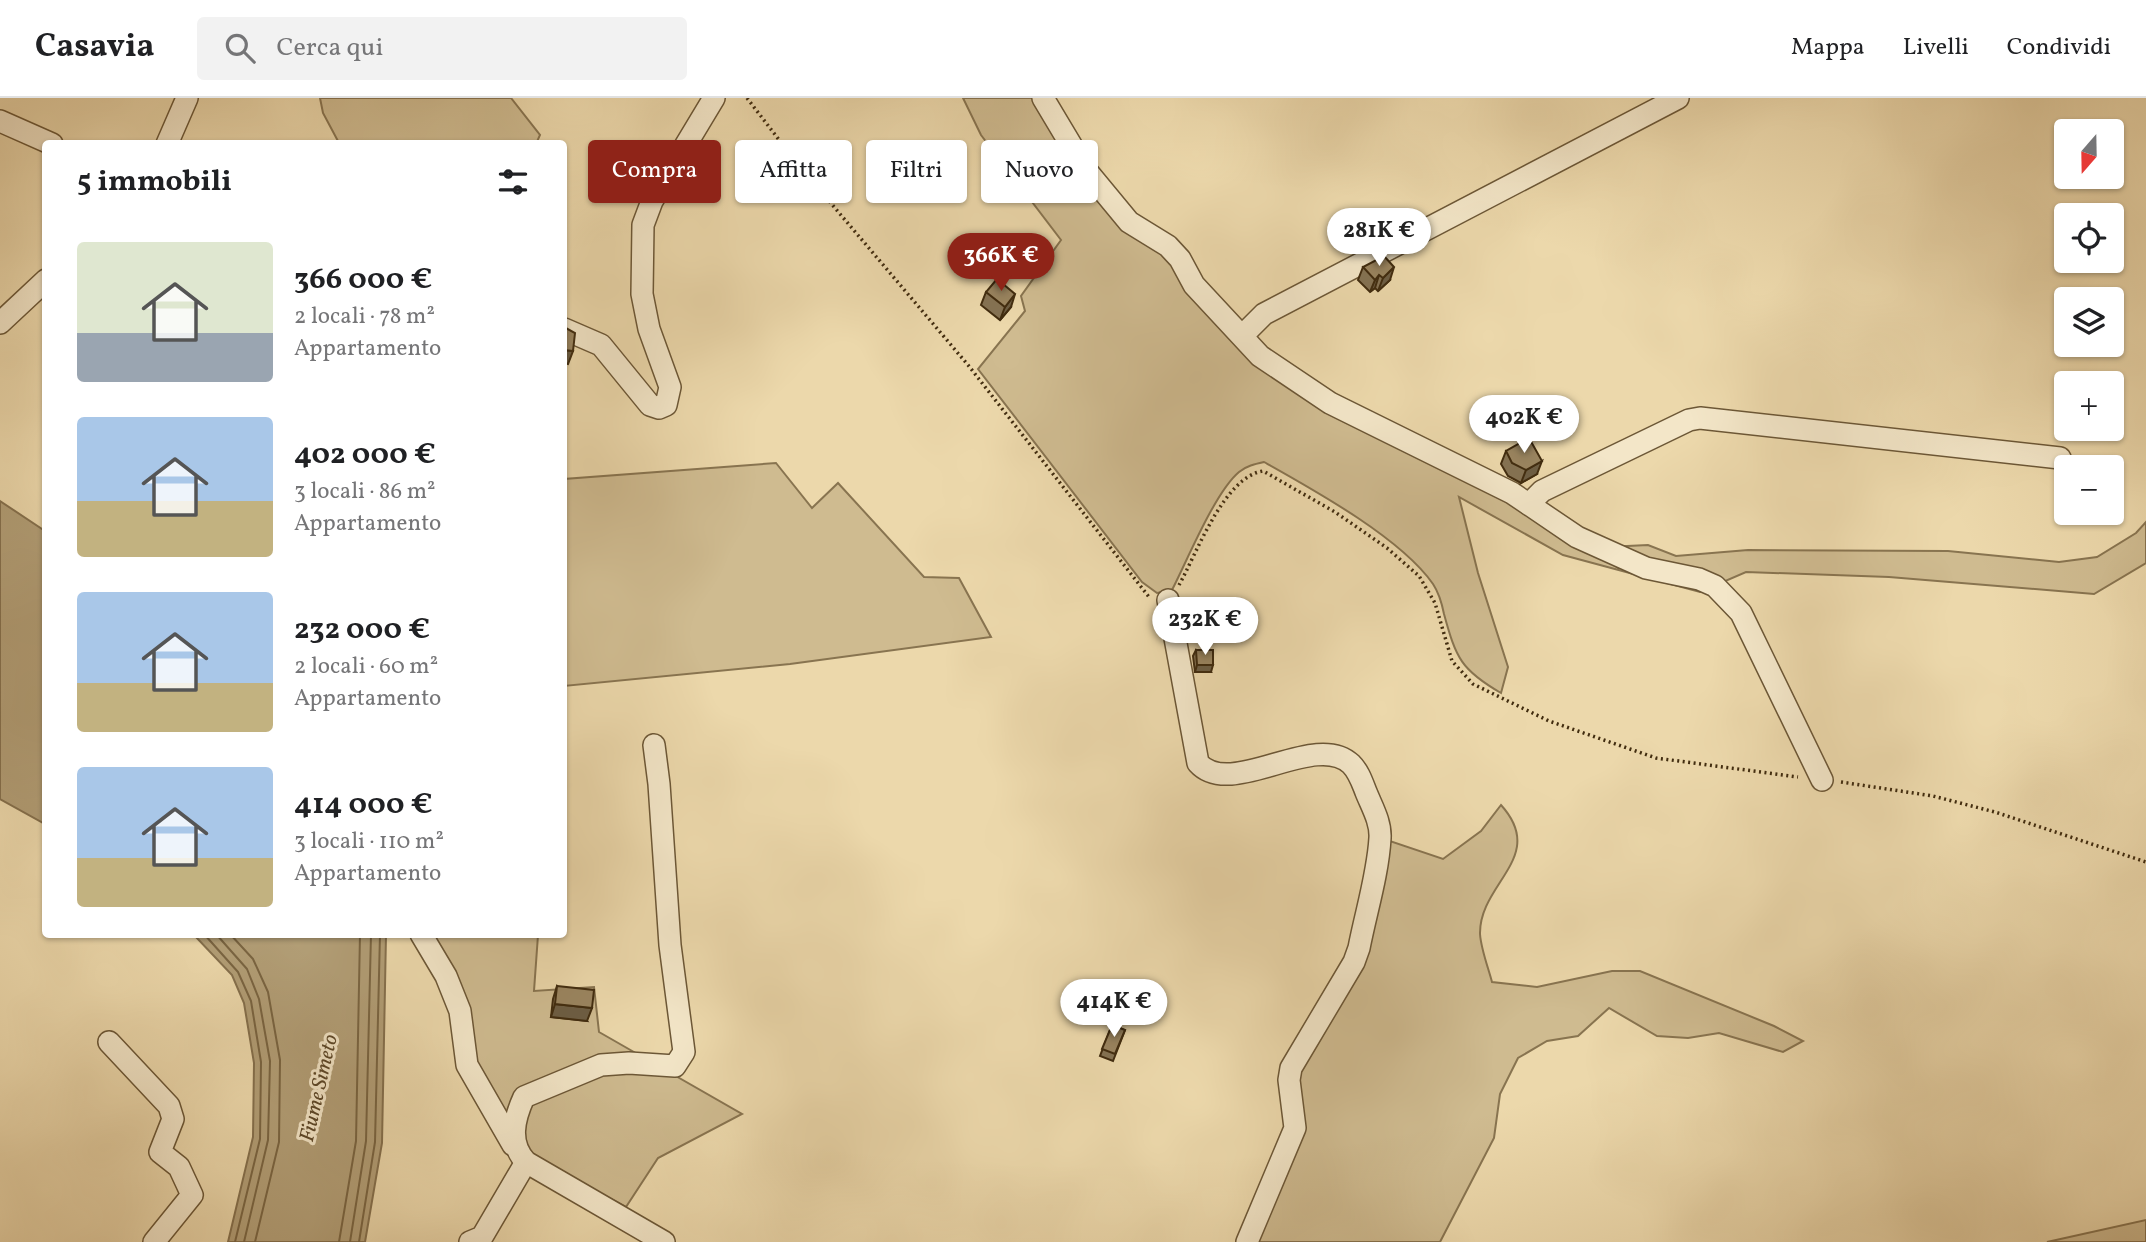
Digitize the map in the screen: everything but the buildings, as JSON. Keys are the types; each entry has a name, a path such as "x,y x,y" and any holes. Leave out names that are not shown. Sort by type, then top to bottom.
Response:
{"street":[{"path":"169,140 187,98"},
{"path":"567,330 601,345 650,405 659,408 666,405 670,387 649,329 642,294 643,225 652,201 714,98"},
{"path":"1043,98 1086,170 1129,222 1168,246 1180,259 1194,285 1260,356 1330,403 1529,504 1577,537 1646,568 1699,579 1730,597 1741,612 1822,780"},
{"path":"1243,335 1264,314 1678,98"},
{"path":"0,121 43,140"},
{"path":"0,323 42,284"},
{"path":"1529,504 1542,491 1689,420 1700,418 2054,456"},
{"path":"1168,600 1198,763 1205,770 1226,775 1302,758 1337,757 1349,762 1359,775 1380,826 1377,857 1359,948 1350,969 1291,1068 1289,1080 1295,1128 1247,1242"},
{"path":"470,1242 482,1237 522,1158 514,1119 524,1097 601,1065 629,1063 675,1066 684,1052 670,945 659,784 653,745"},
{"path":"423,938 446,976 460,1011 467,1065 522,1158 664,1242"},
{"path":"109,1042 169,1106 173,1119 160,1152 179,1167 192,1195 154,1242"}],"path":[{"path":"747,98 796,162 968,365 1149,598 1168,600 1175,594 1228,494 1244,478 1263,471 1335,512 1387,548 1419,576 1435,603 1452,661 1473,684 1549,722 1656,758 1933,796 1983,808 2146,862"}],"shaded area":[{"path":"320,98 511,98 540,135 538,140 337,140 323,113"},
{"path":"963,98 1038,98 1072,140 985,140"},
{"path":"1098,172 1246,353 1520,506 1617,567 1607,547 1648,545 1676,556 1748,550 1948,551 2059,562 2097,557 2136,533 2146,522 2146,563 2094,594 1889,577 1746,572 1700,592 1563,555 1459,497 1478,573 1508,667 1501,693 1477,677 1462,661 1452,642 1437,591 1419,567 1400,549 1355,516 1264,462 1245,468 1230,482 1211,510 1172,590 1157,593 1142,582 978,369 1025,311 1021,296 1061,240 1033,203 1098,203"},
{"path":"776,463 812,508 838,483 924,577 959,578 991,637 790,664 567,686 567,479"},
{"path":"1501,805 1514,823 1517,840 1515,855 1489,900 1483,916 1480,934 1492,982 1537,987 1612,971 1640,971 1774,1026 1803,1041 1783,1052 1719,1033 1688,1038 1657,1036 1609,1008 1578,1036 1547,1041 1518,1058 1500,1094 1494,1138 1440,1242 1254,1242 1287,1173 1293,1081 1358,965 1384,839 1443,859 1481,831"},
{"path":"417,938 538,938 534,991 594,987 599,1032 742,1114 658,1158 626,1207 537,1160 458,1065 446,988"},
{"path":"2146,1220 2146,1242 2047,1242"}],"water":[{"path":"0,501 42,529 42,822 0,799"},
{"name":"Fiume Simeto","path":"197,938 386,938 382,1143 365,1242 228,1242 253,1137 254,1063 244,1003 232,975"}]}
